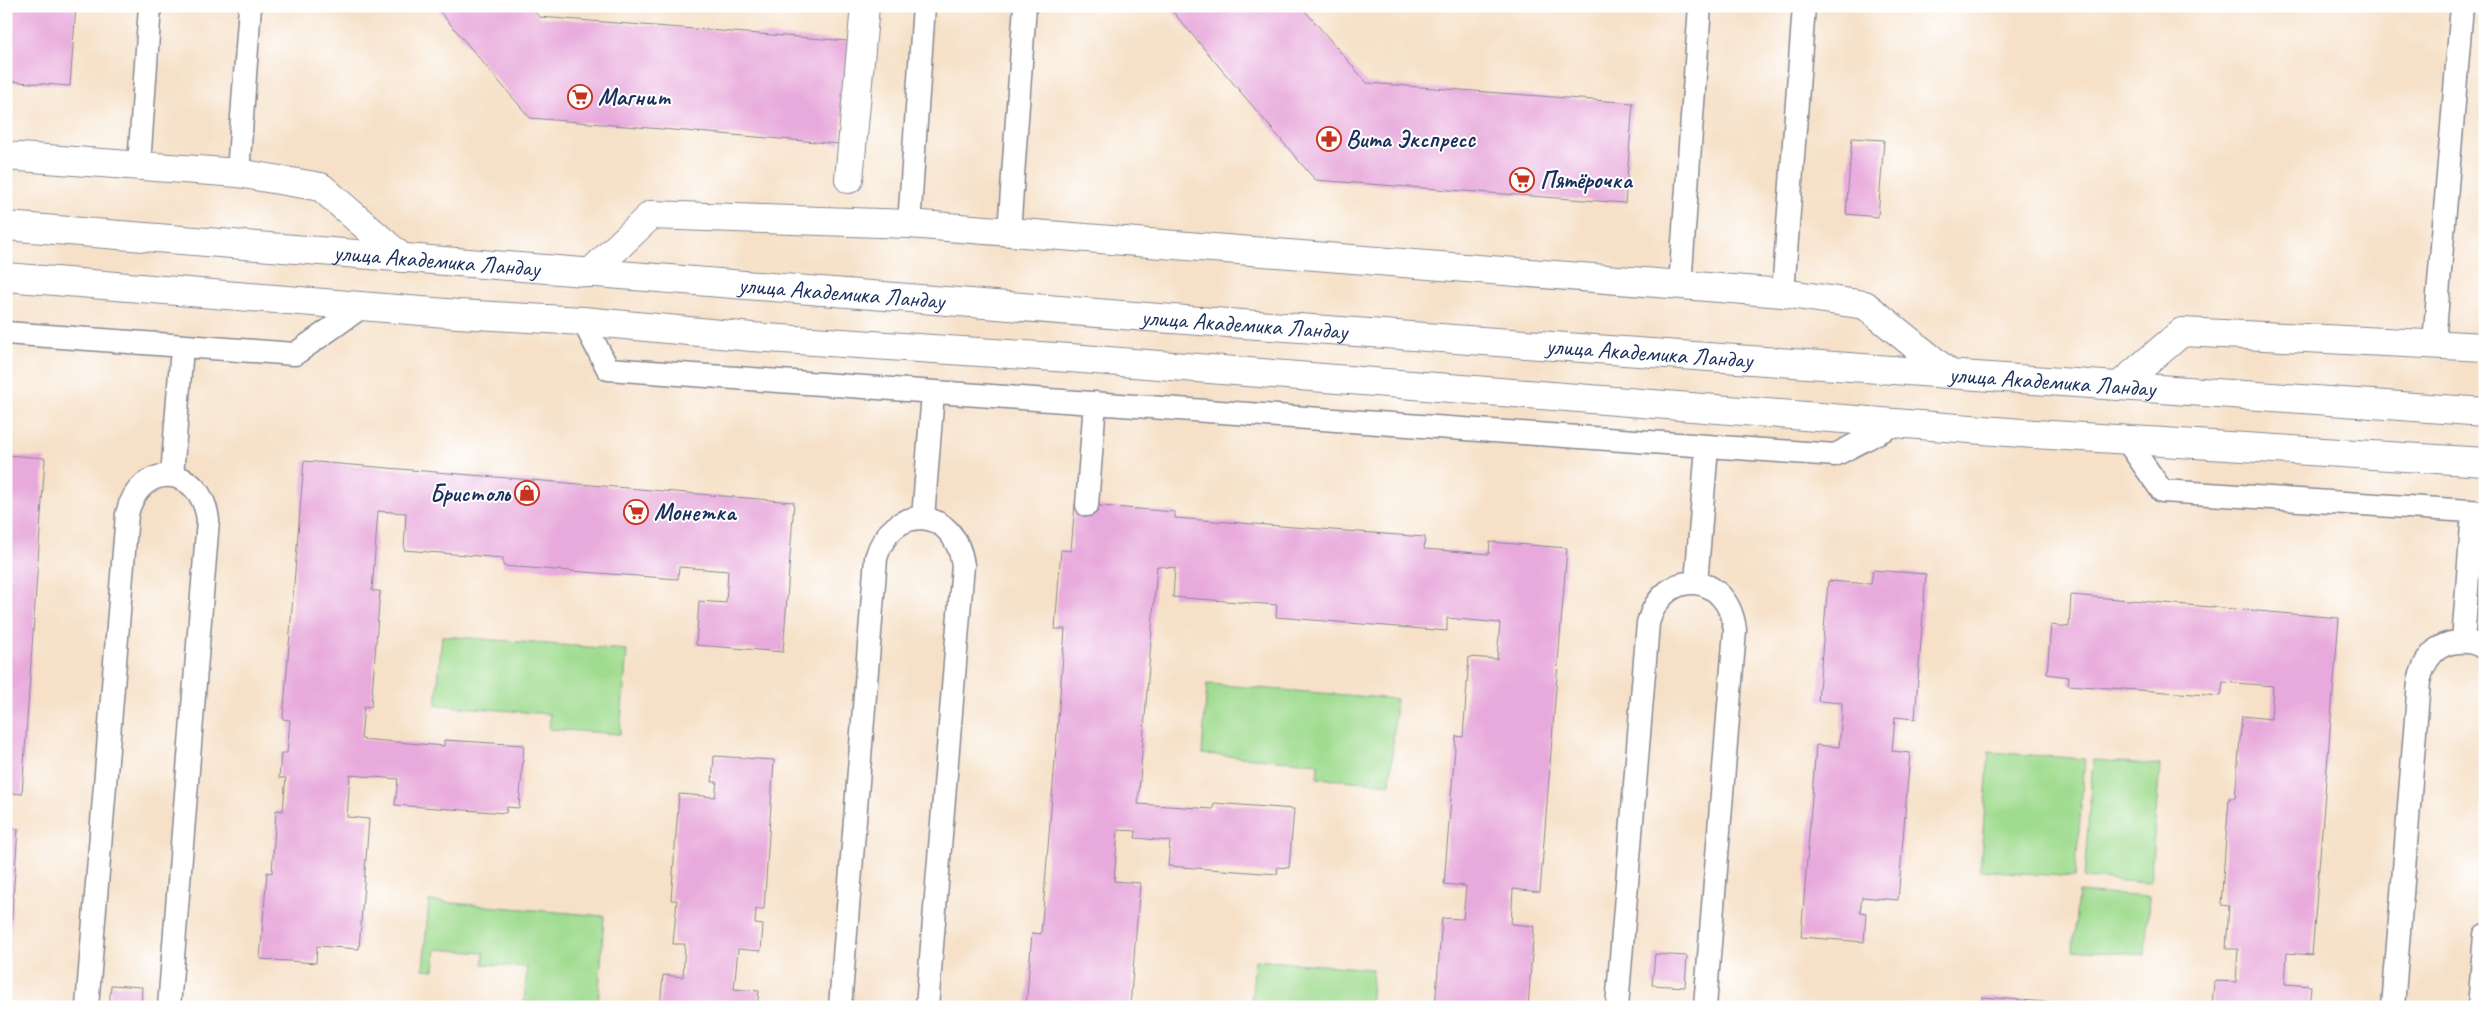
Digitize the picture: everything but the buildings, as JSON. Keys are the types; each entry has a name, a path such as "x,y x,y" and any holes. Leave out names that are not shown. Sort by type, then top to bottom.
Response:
{"street":[{"path":"849,179 865,6"},
{"path":"6,156 238,172 321,187 402,258"},
{"path":"590,273 651,214 909,224 1783,293 1865,306 1950,374"},
{"name":"улица Академика Ландау","path":"6,226 1192,320 2485,412"},
{"name":"улица Академика Ландау","path":"6,277 752,337 1080,358 1895,424 2126,441 2485,462"},
{"path":"2119,386 2182,332 2485,347"}],"lane":[{"path":"139,165 150,6"},
{"path":"238,172 250,6"},
{"path":"909,224 924,6"},
{"path":"1009,232 1025,6"},
{"path":"1680,285 1700,6"},
{"path":"1783,293 1804,6"},
{"path":"2434,343 2462,6"},
{"path":"6,333 295,354 363,306"},
{"path":"583,322 608,369 1835,455 1895,424"},
{"path":"172,476 182,347"},
{"path":"923,518 934,393"},
{"path":"1087,505 1095,403"},
{"path":"2126,441 2162,491 2479,512 2463,642"},
{"path":"1696,583 1707,447"},
{"path":"87,1007 126,514 130,498 141,486 155,478 172,476 186,480 198,490 206,504 208,520 169,1007"},
{"path":"840,1007 876,558 880,541 891,528 906,520 923,518 939,522 952,533 960,548 963,564 928,1007"},
{"path":"1618,1007 1648,623 1652,607 1663,593 1678,585 1696,583 1711,588 1724,598 1733,613 1735,630 1705,1007"},
{"path":"2393,1007 2419,681 2424,665 2434,652 2448,644 2463,642 2485,649"},
{"path":"2479,1007 2485,935"}],"green space":[{"path":"442,636 627,650 620,734 549,729 550,714 436,705"},
{"path":"1207,684 1396,699 1390,784 1317,778 1318,763 1202,754"},
{"path":"1989,752 2085,759 2075,877 1980,870"},
{"path":"2093,760 2160,765 2150,883 2084,878"},
{"path":"2078,892 2149,897 2145,955 2073,950"},
{"path":"429,901 604,916 598,1007 524,1002 527,967 483,964 484,953 436,949 434,970 423,969"},
{"path":"1255,960 1373,969 1370,1007 1251,1007"}],"place":[{"name":"Магнит","path":"580,97"},
{"name":"Вита Экспресс","path":"1329,139"},
{"name":"Пятёрочка","path":"1522,180"},
{"name":"Бристоль","path":"527,493"},
{"name":"Монетка","path":"636,512"}]}
